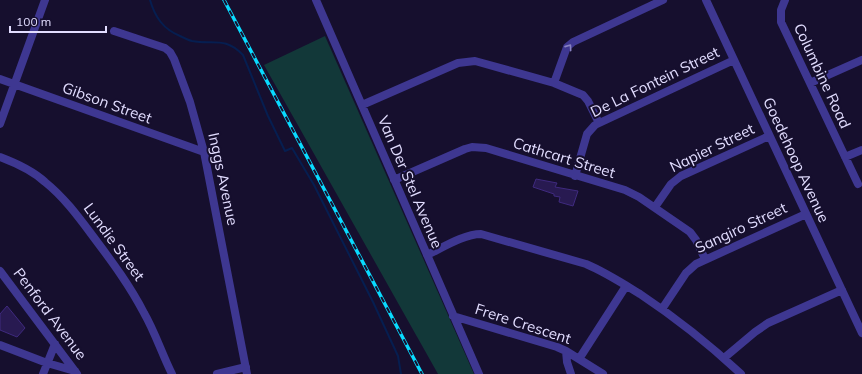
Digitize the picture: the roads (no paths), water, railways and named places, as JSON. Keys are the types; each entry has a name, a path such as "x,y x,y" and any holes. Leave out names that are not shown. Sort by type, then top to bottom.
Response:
{"street":[{"path":"0,124 45,0"},
{"name":"Van Der Stel Avenue","path":"316,0 479,374"},
{"path":"554,83 567,47 573,42 663,0"},
{"name":"Goedehoop Avenue","path":"706,0 862,333"},
{"name":"Columbine Road","path":"785,0 781,10 781,22 858,184"},
{"name":"Inggs Avenue","path":"114,31 165,48 170,52 174,59 190,102 204,152 247,371"},
{"name":"De La Fontein Street","path":"575,176 588,134 595,125 734,60"},
{"path":"810,83 862,60"},
{"path":"362,105 458,63 476,61 554,83 583,95 588,101 599,123"},
{"name":"Gibson Street","path":"0,79 204,152"},
{"name":"Napier Street","path":"655,207 671,184 681,176 769,136"},
{"name":"Cathcart Street","path":"394,180 465,149 472,147 486,148 631,193 655,207 690,232 696,240 705,259"},
{"path":"845,157 862,150"},
{"name":"Lundie Street","path":"0,157 17,163 30,170 45,182 71,208 135,296 145,314 172,374"},
{"name":"Sangiro Street","path":"662,309 686,273 696,264 806,214"},
{"path":"426,255 466,237 474,234 481,234 586,264 602,271 662,309 689,329 741,374"},
{"name":"Penford Avenue","path":"0,271 76,373"},
{"path":"579,359 626,286"},
{"path":"724,358 768,323 842,290"},
{"name":"Frere Crescent","path":"453,316 551,344 566,351 603,374"},
{"path":"43,374 55,344"},
{"path":"0,345 76,373"},
{"path":"566,351 567,362 571,374"},
{"path":"217,374 247,371"}],"waterway":[{"path":"150,0 154,12 160,22 174,33 192,41 224,43 237,49 243,55 268,116 285,151 292,148 314,185 373,302 398,356 401,374"}],"railway":[{"path":"224,0 422,374"}]}
